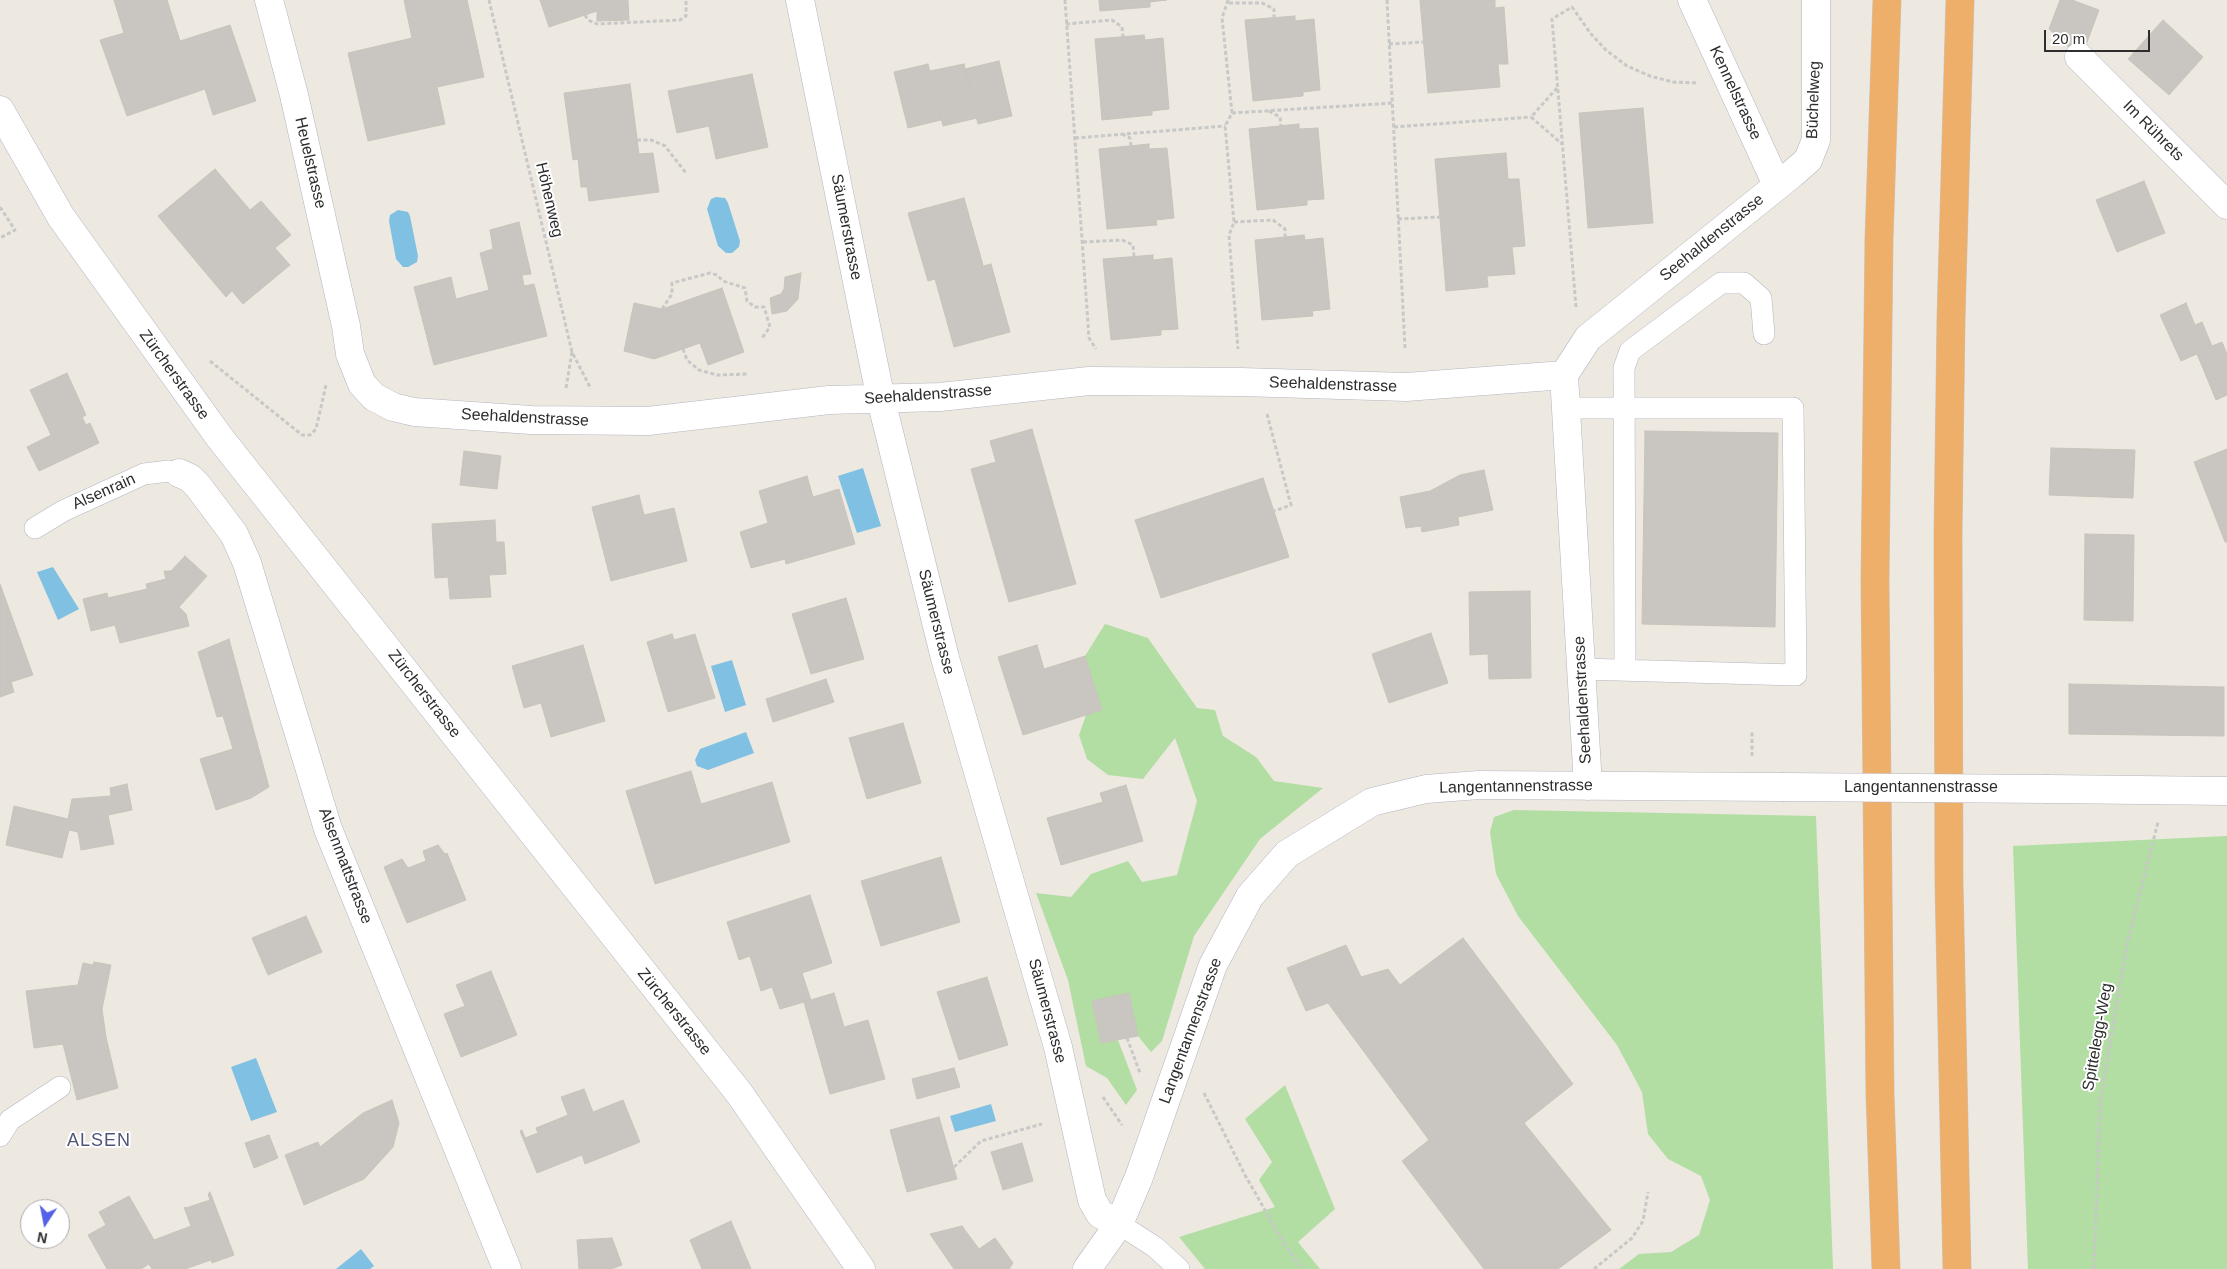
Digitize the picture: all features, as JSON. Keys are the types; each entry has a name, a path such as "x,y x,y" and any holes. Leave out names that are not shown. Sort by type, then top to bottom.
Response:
{"highway":[{"path":"1886,0 1879,240 1875,581 1880,1084 1886,1269"},
{"path":"1958,1267 1949,903 1948,534 1951,300 1960,0"}],"street":[{"name":"Heuelstrasse","path":"269,0 294,95 346,326"},
{"name":"Säumerstrasse","path":"800,0 881,400 945,658 1058,1047 1092,1200 1100,1214 1119,1224"},
{"name":"Kennelstrasse","path":"1692,0 1777,185"},
{"name":"Büchelweg","path":"1777,185 1808,160 1816,140 1816,0"},
{"name":"Im Rührets","path":"2079,57 2227,205"},
{"name":"Zürcherstrasse","path":"0,110 61,217 220,438 740,1093 861,1269"},
{"name":"Seehaldenstrasse","path":"1588,786 1564,375 1588,338 1777,185"},
{"name":"Seehaldenstrasse","path":"346,326 350,354 362,384 374,397 393,407 414,412 531,420 630,422 829,400 940,397 1089,381 1249,382 1406,387 1564,375"},
{"name":"Alsenmattstrasse","path":"179,473 190,478 210,502 234,534 247,563 328,829 507,1269"},
{"name":"Langentannenstrasse","path":"1087,1269 1119,1224 1140,1177 1213,965 1250,896 1287,854 1372,802 1426,789 1479,785 2227,790"}],"lane":[{"path":"1626,670 1626,408 1624,368 1630,351 1721,283 1744,283 1761,298 1764,334"},
{"path":"1566,408 1793,408 1796,675 1581,669"},
{"name":"Alsenrain","path":"35,528 63,511 144,474 170,471 179,473"},
{"path":"0,1136 10,1120 60,1088"},
{"path":"1119,1224 1155,1247 1179,1269"}],"path":[{"name":"Höhenweg","path":"489,0 572,352 593,392"},
{"path":"585,15 588,20 597,24 680,20 686,16 686,0"},
{"path":"1064,0 1089,338 1096,346"},
{"path":"1387,0 1404,348"},
{"path":"1274,18 1274,9 1262,3 1229,2 1222,18 1232,113 1225,126 1234,222 1229,235 1249,382 1291,505 1274,511"},
{"path":"1576,311 1552,19 1572,6 1590,34 1606,50 1627,66 1650,76 1673,82 1702,83"},
{"path":"1066,24 1112,20 1122,27 1123,37"},
{"path":"1389,44 1424,42"},
{"path":"1394,127 1531,117 1557,88"},
{"path":"1232,113 1393,103"},
{"path":"1268,111 1280,117 1281,126"},
{"path":"1531,117 1562,145"},
{"path":"1075,138 1225,126"},
{"path":"1121,134 1130,138 1131,146"},
{"path":"637,140 651,140 665,146 686,173"},
{"path":"0,207 14,230 0,238"},
{"path":"1398,219 1440,217"},
{"path":"1234,222 1273,220 1285,229 1285,237"},
{"path":"1083,242 1122,240 1133,245 1134,256"},
{"path":"662,309 672,294 672,283 710,273 734,286 746,288 748,301 755,307 764,307 770,327 762,338"},
{"path":"683,349 687,360 699,370 718,375 756,375"},
{"path":"210,361 302,435 310,435 316,429 328,377"},
{"path":"1752,731 1752,764"},
{"name":"Spittelegg-Weg","path":"2094,1269 2100,1102 2127,944 2160,814"},
{"path":"1126,1038 1142,1079"},
{"path":"1201,1088 1245,1175 1286,1247 1303,1269"},
{"path":"1103,1096 1127,1131"},
{"path":"954,1167 981,1141 1044,1124"},
{"path":"1594,1269 1632,1238 1642,1221 1648,1192"}],"green space":[{"path":"1105,624 1148,638 1197,708 1215,710 1223,736 1256,757 1274,781 1323,788 1260,839 1194,936 1162,1041 1151,1052 1138,1036 1129,994 1092,1001 1101,1043 1118,1040 1137,1090 1126,1105 1107,1078 1086,1066 1068,980 1036,893 1071,897 1091,874 1128,861 1142,882 1177,875 1197,801 1175,738 1143,779 1108,775 1087,759 1079,735 1086,715 1102,710 1085,656"},
{"path":"1514,810 1816,816 1833,1269 1619,1269 1639,1254 1671,1252 1699,1235 1710,1200 1701,1176 1668,1159 1648,1134 1642,1092 1617,1045 1518,916 1496,874 1490,832 1494,817"},
{"path":"2227,836 2227,1269 2028,1269 2013,846"},
{"path":"1285,1085 1335,1209 1298,1242 1320,1269 1205,1269 1179,1237 1275,1207 1259,1180 1272,1162 1245,1119"}],"water":[{"path":"716,197 725,198 728,203 740,241 739,247 732,253 726,253 718,246 707,209 711,199"},
{"path":"398,210 408,212 410,216 418,256 417,262 408,267 403,267 396,259 389,221 390,215"},
{"path":"863,468 881,526 857,533 838,476"},
{"path":"53,567 79,609 58,620 37,572"},
{"path":"732,660 746,705 725,712 711,666"},
{"path":"746,732 754,753 708,770 697,766 695,760 700,749"},
{"path":"256,1058 277,1112 251,1121 231,1067"},
{"path":"991,1104 996,1121 955,1132 950,1116"},
{"path":"361,1249 374,1266 370,1269 336,1269"}],"building":[{"path":"114,0 167,0 180,41 230,25 256,101 213,115 205,89 127,116 100,40 124,33"},
{"path":"404,0 467,0 484,77 437,87 445,124 368,141 348,53 412,38"},
{"path":"540,0 628,0 629,20 597,21 597,11 549,27"},
{"path":"1099,0 1167,0 1150,2 1150,7 1100,11"},
{"path":"1420,0 1495,0 1495,8 1504,7 1508,64 1498,64 1500,87 1428,93"},
{"path":"2060,0 2072,0 2099,10 2083,53 2070,48 2049,29"},
{"path":"1295,16 1295,21 1314,19 1320,90 1303,92 1303,96 1253,101 1245,20"},
{"path":"2163,20 2203,57 2169,95 2128,59"},
{"path":"1144,35 1145,40 1163,38 1169,109 1152,111 1152,115 1102,120 1095,39"},
{"path":"999,61 1012,116 978,124 965,69"},
{"path":"928,64 941,120 908,128 894,72"},
{"path":"964,64 977,118 943,126 930,71"},
{"path":"752,74 768,147 716,159 709,126 677,133 668,91"},
{"path":"630,84 639,154 653,153 659,192 589,201 587,187 581,187 578,159 573,160 564,93"},
{"path":"1643,108 1653,223 1588,228 1579,113"},
{"path":"1299,124 1299,129 1318,128 1324,199 1307,200 1307,205 1257,210 1249,129"},
{"path":"1149,144 1149,149 1167,148 1174,218 1156,220 1157,225 1107,229 1099,149"},
{"path":"1506,153 1508,179 1519,179 1525,246 1512,247 1515,274 1487,276 1488,287 1446,291 1435,159"},
{"path":"215,169 250,210 261,201 291,235 275,248 290,265 243,304 232,291 226,297 158,216"},
{"path":"2144,181 2165,233 2117,252 2096,200"},
{"path":"964,198 983,265 928,281 908,213"},
{"path":"519,222 531,274 522,275 524,286 534,284 547,336 434,365 414,287 451,277 456,299 489,290 480,253 493,249 490,230"},
{"path":"1304,235 1305,240 1323,238 1330,309 1312,311 1313,316 1262,320 1255,240"},
{"path":"1153,255 1153,260 1172,258 1178,329 1161,330 1161,335 1111,340 1103,259"},
{"path":"991,264 1010,332 954,347 935,279"},
{"path":"801,273 798,299 787,311 772,314 770,298 781,294 784,289 785,277"},
{"path":"722,288 744,352 708,365 700,343 654,359 624,351 634,303 662,309"},
{"path":"2186,303 2195,325 2202,322 2212,346 2222,342 2227,354 2227,395 2216,400 2197,354 2181,361 2160,315"},
{"path":"67,373 86,415 82,417 86,425 90,423 99,443 39,471 27,447 51,435 30,390"},
{"path":"1032,429 1076,584 1009,602 971,469 996,462 990,441"},
{"path":"1645,431 1778,433 1775,627 1642,624"},
{"path":"2051,448 2135,450 2133,498 2049,495"},
{"path":"2227,449 2227,542 2225,542 2194,462"},
{"path":"464,451 501,456 497,489 460,485"},
{"path":"1484,470 1493,510 1458,517 1459,525 1422,532 1421,526 1406,528 1400,497 1430,491 1460,475"},
{"path":"807,476 813,497 839,489 855,544 786,564 785,559 751,568 740,532 768,523 759,491"},
{"path":"1263,478 1289,557 1161,598 1135,520"},
{"path":"639,495 644,515 674,508 687,561 611,581 592,507"},
{"path":"495,520 496,542 504,542 506,574 489,575 491,597 450,599 448,577 435,578 432,524"},
{"path":"2085,534 2134,535 2133,621 2084,620"},
{"path":"185,556 207,576 179,607 186,614 189,626 120,643 115,625 91,631 83,599 107,593 108,598 147,589 146,584 166,579 164,571 171,571"},
{"path":"0,584 33,675 11,682 14,692 0,697"},
{"path":"1530,591 1531,678 1489,679 1488,654 1470,655 1469,592"},
{"path":"846,598 864,659 811,674 792,614"},
{"path":"1431,633 1448,683 1389,703 1372,654"},
{"path":"672,634 674,640 695,634 715,698 668,712 647,642"},
{"path":"229,639 269,787 251,798 216,810 200,759 233,749 223,716 217,717 198,652"},
{"path":"583,645 605,721 551,737 541,703 524,708 512,666"},
{"path":"1037,645 1044,669 1085,656 1102,710 1023,735 998,657"},
{"path":"826,679 834,702 773,722 766,699"},
{"path":"2069,684 2224,687 2224,736 2069,734"},
{"path":"903,723 921,783 867,799 849,738"},
{"path":"691,771 701,804 772,782 790,842 655,884 626,791"},
{"path":"127,784 132,810 108,815 114,844 81,850 78,832 69,830 62,858 6,845 14,806 68,819 72,799 111,796 110,788"},
{"path":"1126,785 1143,841 1061,865 1047,818 1103,802 1100,793"},
{"path":"438,845 445,854 447,853 466,900 407,923 384,867 402,859 408,868 426,861 423,851"},
{"path":"941,857 960,922 881,946 861,881"},
{"path":"810,895 832,963 802,973 811,1000 780,1009 772,987 761,991 750,956 739,960 727,922"},
{"path":"306,916 322,952 268,975 252,938"},
{"path":"1463,938 1573,1084 1524,1123 1611,1230 1558,1269 1484,1269 1402,1161 1429,1140 1328,1003 1306,1011 1287,968 1346,945 1361,977 1388,969 1400,985"},
{"path":"94,962 111,965 102,1009 106,1037 118,1088 77,1100 63,1044 34,1048 26,991 78,985 83,963 93,965"},
{"path":"491,971 517,1035 461,1057 444,1014 465,1006 456,985"},
{"path":"987,977 1008,1045 959,1060 937,992"},
{"path":"834,993 844,1027 868,1020 885,1079 830,1094 804,1002"},
{"path":"1129,993 1138,1036 1101,1043 1092,1001"},
{"path":"954,1068 960,1087 917,1099 912,1079"},
{"path":"584,1089 593,1112 623,1100 640,1142 585,1164 582,1155 537,1173 520,1131 522,1130 525,1138 538,1133 536,1128 568,1115 561,1097"},
{"path":"392,1100 399,1123 393,1147 364,1179 304,1205 285,1155 318,1142 320,1147 363,1113"},
{"path":"939,1117 957,1179 907,1192 890,1130"},
{"path":"269,1135 278,1158 254,1168 245,1143"},
{"path":"1022,1143 1033,1181 1003,1190 991,1152"},
{"path":"210,1192 234,1255 212,1263 211,1260 185,1269 152,1269 149,1264 141,1269 107,1269 88,1235 106,1225 99,1212 129,1196 154,1240 191,1226 184,1207 210,1200 208,1194"},
{"path":"731,1221 751,1269 702,1269 690,1240"},
{"path":"962,1226 979,1249 995,1238 1013,1263 1009,1269 954,1269 930,1234"},
{"path":"612,1238 622,1265 611,1269 579,1269 577,1240"}],"district":[{"name":"ALSEN","path":"99,1141"}]}
